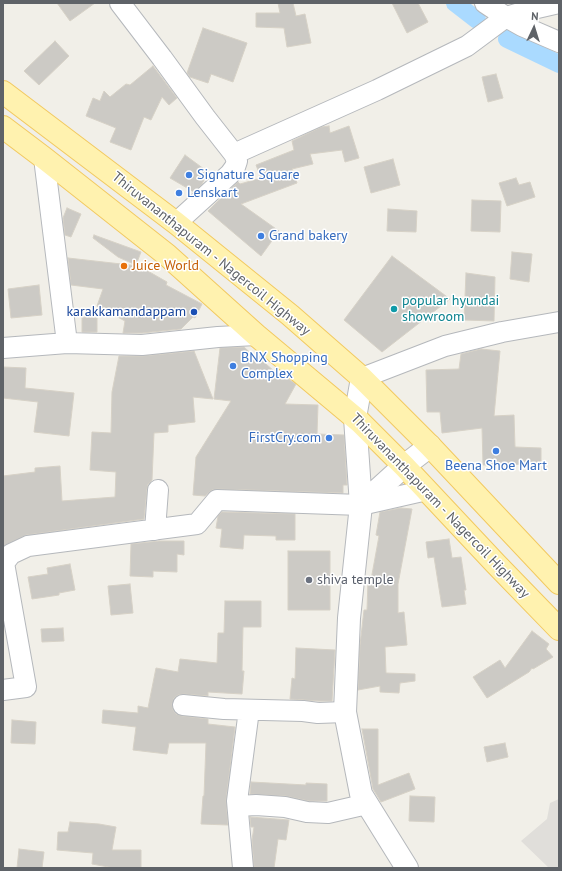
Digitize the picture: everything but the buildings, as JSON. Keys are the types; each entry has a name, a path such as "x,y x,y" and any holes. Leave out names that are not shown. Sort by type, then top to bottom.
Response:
{"main road":[{"name":"Thiruvananthapuram - Nagercoil Highway","path":"3,92 176,223 290,315 362,378 430,446 559,583"},
{"name":"Thiruvananthapuram - Nagercoil Highway","path":"3,127 167,255 256,335 356,418 404,466 559,629"}],"street":[{"path":"120,3 234,154 237,161 230,174 176,223"},
{"path":"485,3 505,10 533,9 559,3"},
{"path":"234,154 377,90 467,46 505,10"},
{"path":"505,10 522,26 559,42"},
{"path":"44,158 66,343"},
{"path":"407,868 361,794 345,712 349,618 361,505 356,418 362,378 445,346 502,332 559,322"},
{"path":"3,348 66,343 142,345 218,336 256,335"},
{"path":"361,505 404,466 430,446"},
{"path":"155,530 158,490"},
{"path":"3,690 26,687 4,563 11,554 28,546 197,524 217,500 361,505 427,490"},
{"path":"183,705 224,709 303,711 318,713 345,712"},
{"path":"243,868 238,806 249,710"},
{"path":"238,806 256,805 285,807 307,812 328,813 368,804"}],"shaded area":[{"path":"559,799 559,868 549,868 521,841 547,819 550,803"}],"waterway":[{"path":"455,3 477,20"},
{"path":"507,39 559,64"}],"place":[{"name":"Signature Square","path":"189,175"},
{"name":"Lenskart","path":"179,193"},
{"name":"Grand bakery","path":"261,236"},
{"name":"Juice World","path":"124,266"},
{"name":"popular hyundai showroom","path":"394,309"},
{"name":"karakkamandappam","path":"194,312"},
{"name":"BNX Shopping Complex","path":"233,366"},
{"name":"FirstCry.com","path":"329,438"},
{"name":"Beena Shoe Mart","path":"496,451"},
{"name":"shiva temple","path":"309,580"}]}
